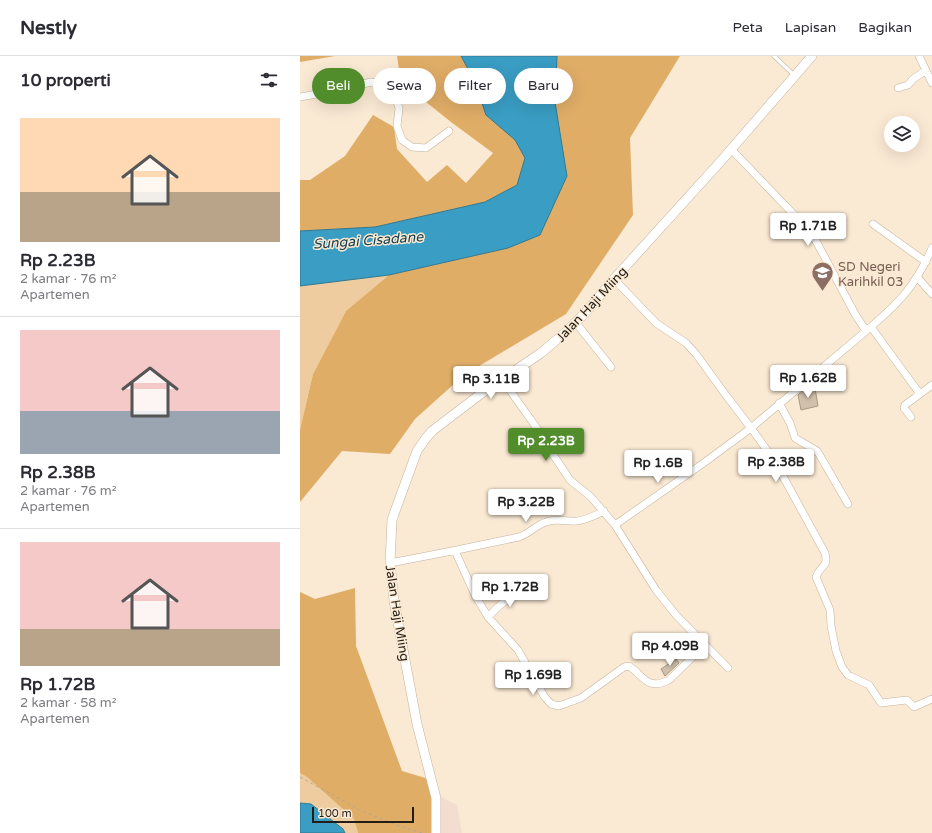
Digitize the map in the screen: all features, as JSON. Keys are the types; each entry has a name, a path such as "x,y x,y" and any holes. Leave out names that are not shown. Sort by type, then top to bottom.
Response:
{"main road":[{"name":"Jalan Haji Miing","path":"436,833 436,798 417,724 394,601 390,563 392,520 413,462 422,444 432,431 502,379 541,353 576,323 721,161 812,56"}],"street":[{"path":"920,56 925,71 932,83"},
{"path":"898,88 908,85 913,79 925,71"},
{"path":"300,97 371,82 385,85 395,96 399,108 397,126 402,140 412,147 426,148 449,131"},
{"path":"731,149 800,222 816,242 851,307 920,394"},
{"path":"872,224 926,262"},
{"path":"615,525 751,428 892,309 918,278 932,248"},
{"path":"918,278 932,294"},
{"path":"614,279 656,323 686,343 696,354 774,460 825,553 827,559 826,564 816,577 830,610 831,626 836,650 842,667 848,675 869,685 881,703 907,700 914,707 932,699"},
{"path":"576,323 611,367"},
{"path":"502,379 542,434 550,450 570,480 591,497 615,525 656,590 676,615 728,668"},
{"path":"911,417 904,408 932,385"},
{"path":"779,403 790,423 795,438 820,454 848,504"},
{"path":"390,563 519,537 527,535 537,526 546,522 559,519 577,521 592,517 604,511"},
{"path":"452,551 456,553 475,595 488,617 518,650 544,696 551,704 559,706 581,698 624,667 629,666 648,683 662,683 669,680 705,645"},
{"path":"488,617 501,603 526,591"}],"lane":[{"path":"774,56 794,76"}],"path":[{"path":"300,777 360,810 396,825 422,833"}],"shaded area":[{"path":"300,56 335,56 300,62"},
{"path":"397,56 461,56 467,68 444,68 444,104 482,104 486,115 515,140 525,158 517,185 485,202 375,227 300,231 300,180 310,180 345,156 373,115 394,127 397,149 427,182 447,165 466,183 493,153 428,104 436,104 436,68 399,68"},
{"path":"557,56 680,56 630,138 633,215 566,314 464,375 415,419 390,454 342,451 300,502 300,430 313,374 346,311 389,275 508,248 540,235 567,176 555,104 573,104 573,68 556,68"},
{"path":"389,275 346,311 313,374 300,430 300,286"},
{"path":"355,588 356,646 402,771 432,780 438,833 358,833 354,819 307,777 300,773 300,592 315,599"},
{"path":"300,773 307,777 354,819 358,833 345,833 343,829 311,804 300,803"},
{"path":"434,793 457,805 462,833 439,833"}],"water":[{"name":"Sungai Cisadane","path":"461,56 557,56 556,68 514,68 514,104 555,104 567,176 540,235 508,248 389,275 300,286 300,231 375,227 485,202 517,185 525,158 515,140 486,115 482,104 506,104 506,68 467,68"},
{"path":"300,803 311,804 343,829 345,833 300,833"}],"building":[{"path":"808,386 810,389 815,388 818,406 801,410 798,395"},
{"path":"676,659 679,663 665,676 661,669"}],"place":[{"name":"SD Negeri Karihkil 03","path":"822,292"}]}
